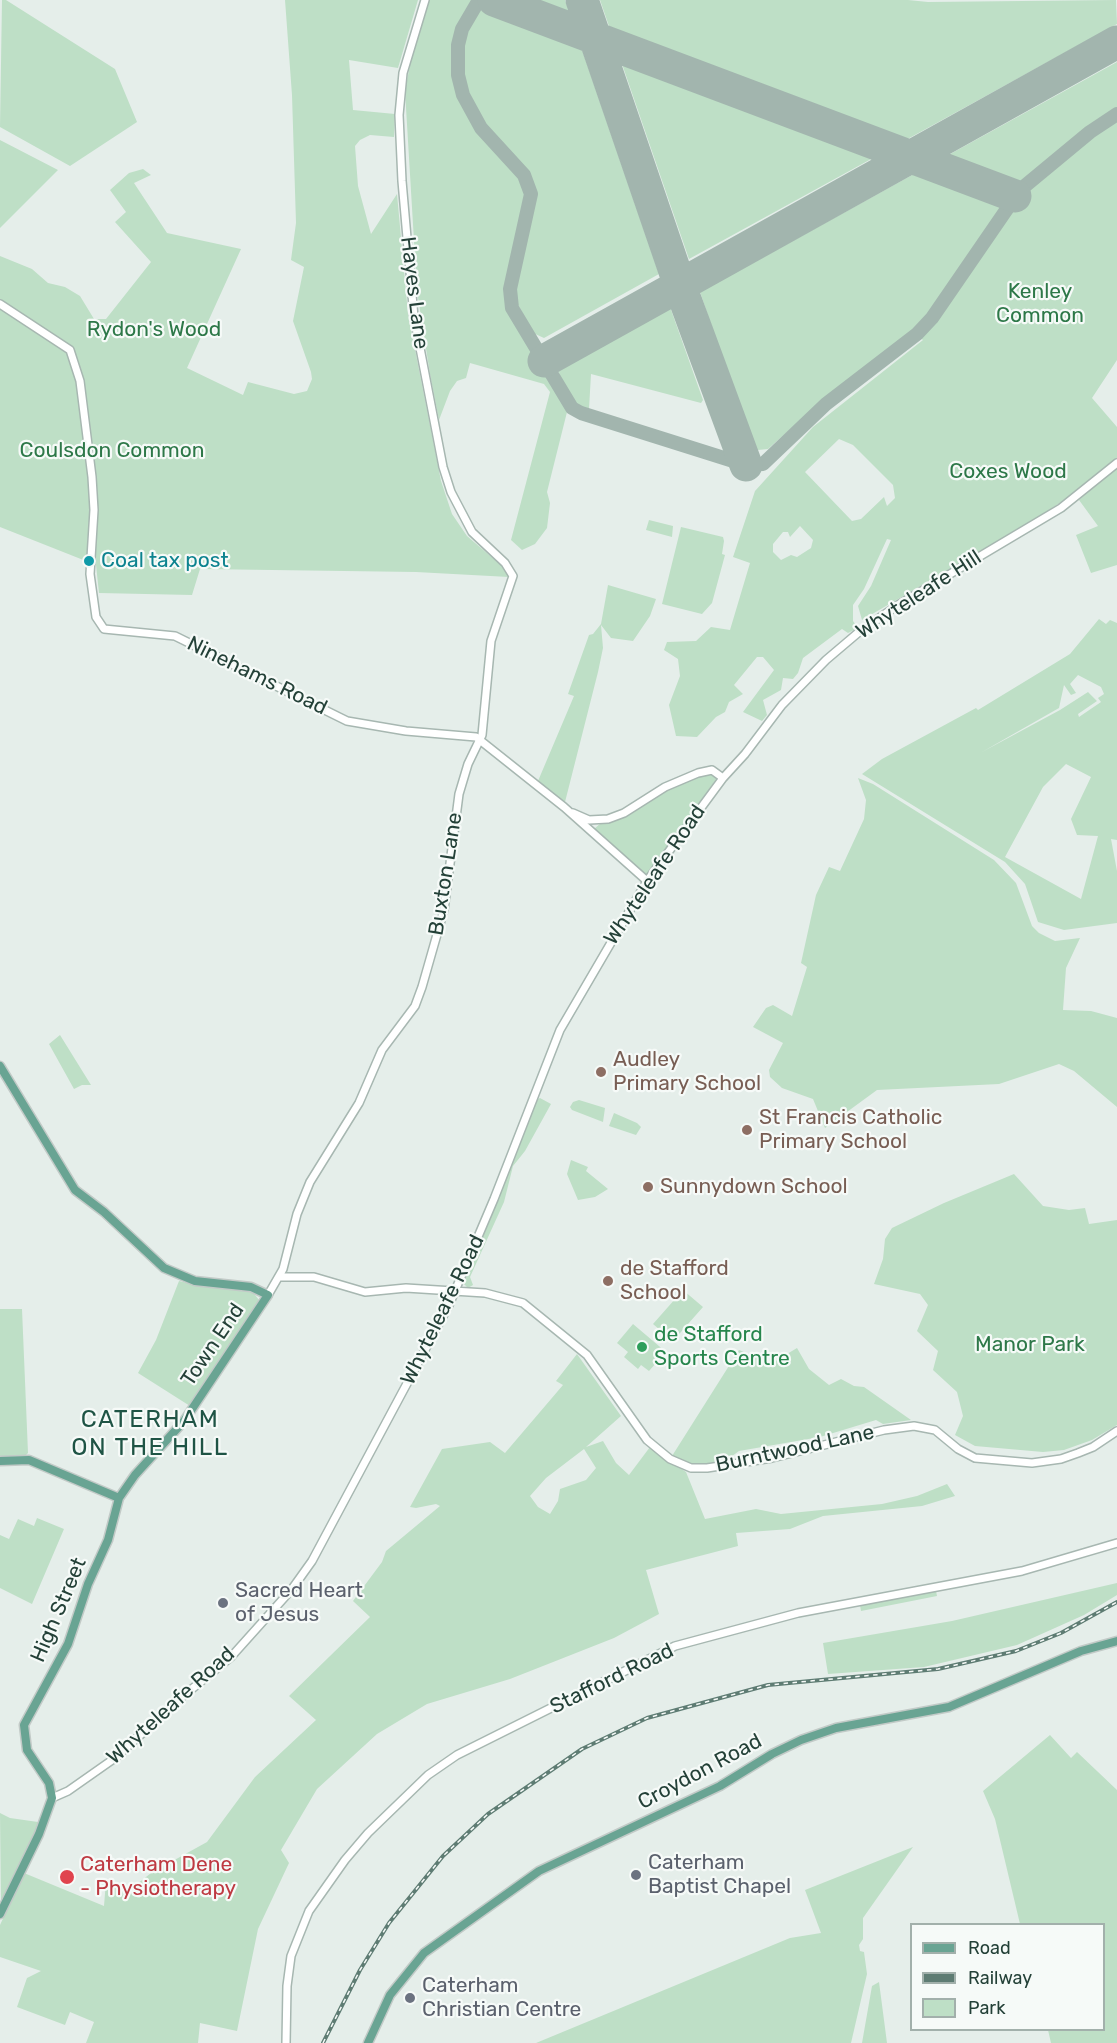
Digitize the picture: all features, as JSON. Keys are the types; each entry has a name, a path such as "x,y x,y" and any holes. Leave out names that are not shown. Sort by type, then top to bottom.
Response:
{"main road":[{"path":"0,1066 75,1190 104,1212 164,1268 195,1281 251,1287 268,1295"},
{"name":"Town End","path":"119,1498 135,1475 184,1421 268,1295"},
{"path":"0,1461 29,1460 119,1498"},
{"name":"High Street","path":"52,1798 49,1783 27,1750 24,1725 68,1644 88,1584 108,1540 119,1498"},
{"name":"Croydon Road","path":"368,2043 385,2003 419,1959 466,1921 539,1871 699,1796 801,1740 836,1728 949,1707 1081,1651 1117,1641"},
{"path":"0,1914 39,1834 52,1798"}],"street":[{"name":"Hayes Lane","path":"424,0 403,73 399,115 414,316 443,467 451,492 472,532 508,566"},
{"name":"Ninehams Road","path":"0,304 70,350 80,381 94,510 90,560 96,617 104,629 155,632 184,639 347,721 406,731 468,735 496,750 647,881"},
{"name":"Whyteleafe Hill","path":"745,754 782,705 826,660 859,632 908,599 1061,508 1117,463"},
{"name":"Buxton Lane","path":"268,1295 280,1277 297,1214 310,1182 359,1103 382,1050 416,1006 444,910 459,794 468,764 480,741 491,641 513,576 508,566"},
{"name":"Whyteleafe Road","path":"52,1798 68,1791 115,1758 182,1697 231,1658 292,1589 334,1523 450,1305 494,1200 560,1030 647,881 723,778 745,754"},
{"path":"570,812 597,821 624,813 684,778 732,767"},
{"path":"712,770 723,778"},
{"path":"591,832 597,821"},
{"name":"Burntwood Lane","path":"280,1277 314,1277 365,1292 406,1288 485,1293 517,1300 544,1318 587,1355 647,1440 670,1459 691,1468 772,1458 884,1430 914,1426 935,1430 958,1449 975,1458 1032,1463 1061,1459 1094,1447 1117,1431"},
{"name":"Stafford Road","path":"286,2043 287,1986 291,1956 309,1911 345,1860 368,1833 428,1775 457,1755 675,1646 798,1613 1022,1571 1117,1543"}],"green space":[{"path":"2,0 6,0 115,69 137,122 70,166 0,127"},
{"name":"Coulsdon Common","path":"285,0 418,0 398,68 349,60 353,110 395,114 394,137 370,135 360,140 355,146 358,186 371,234 397,194 408,314 441,481 452,514 467,536 502,566 509,577 416,572 200,569 192,595 99,593 96,565 0,527 0,256 32,269 48,283 65,287 80,296 94,319 106,319 151,262 115,222 126,212 110,190 129,173 143,169 151,175 134,183 167,233 241,249 187,368 243,395 248,382 294,394 307,391 312,379 311,372 293,321 304,267 291,260 296,223 292,95"},
{"path":"428,0 475,0 459,28 455,44 455,75 460,96 479,130 521,177 525,186 528,196 506,298 509,309 568,408 547,492 550,503 547,528 535,544 522,550 511,540 550,392 544,384 470,363 466,378 457,381 450,391 439,420 430,374 417,291 405,91 412,54"},
{"path":"484,0 565,0 659,274 544,338 533,333 514,297 537,196 527,172 477,115 467,96 463,79 461,57 464,38"},
{"path":"600,0 908,0 928,2 1116,0 1117,24 689,259"},
{"path":"1117,62 1117,109 1105,115 1015,189 921,325 806,415 768,449 758,450 753,447 700,292"},
{"path":"1117,118 1117,360 1092,398 1117,427 1117,458 1074,493 1042,515 862,620 858,606 871,586 891,540 887,539 864,589 853,605 853,621 858,628 848,633 842,629 803,658 798,673 793,679 783,678 781,690 763,700 767,715 762,721 743,712 774,670 763,657 757,657 734,685 743,694 729,702 725,712 716,717 697,737 676,736 669,705 680,676 678,659 664,650 667,642 696,641 711,627 730,630 750,563 733,557 755,491 813,427 923,340 919,337 936,320 1024,192 1091,135","holes":["839,439 853,445 893,485 895,498 887,506 884,497 861,519 852,521 805,472","800,526 813,540 811,548 797,557 791,555 781,560 773,552 773,544 783,532 788,532 790,537"]},
{"path":"0,140 58,170 0,228"},
{"path":"670,307 703,400 701,403 591,374 589,409 576,406 560,381 559,371 563,366"},
{"path":"1117,466 1117,565 1091,573 1076,535 1098,526 1079,500"},
{"path":"649,520 673,526 672,537 646,530"},
{"path":"681,527 723,537 724,541 722,554 725,555 712,603 702,614 662,604"},
{"path":"608,585 656,599 650,616 633,641 611,638 601,625 603,648 565,802 538,781 574,696 568,694 589,635 593,634 601,624"},
{"path":"1099,619 1106,624 1110,620 1117,623 1117,840 1111,839 1117,871 1117,923 1064,930 1038,922 1025,884 1005,862 862,774 882,759 976,708 978,710 1070,654","holes":["1078,675 1101,687 1104,694 1098,698 1101,702 1079,717 1078,714 1097,701 1088,692 1060,710 982,752 1059,708 1064,685 1071,695 1076,693 1070,684","1066,764 1091,777 1071,819 1077,835 1098,836 1081,899 1005,857 1043,787"]},
{"path":"710,774 717,778 646,877 595,832 594,829 601,823 614,820 681,783"},
{"path":"858,778 873,784 994,860 1016,883 1032,926 1039,933 1055,941 1080,938 1066,968 1063,1010 1091,1011 1117,1018 1117,1107 1074,1071 1059,1064 999,1084 877,1090 825,1128 813,1099 782,1088 770,1077 769,1070 783,1043 753,1027 766,1008 773,1005 792,1016 807,967 801,963 816,895 829,867 840,871 864,819 866,800"},
{"path":"60,1035 91,1085 82,1085 74,1089 49,1044"},
{"path":"540,1098 551,1104 525,1151 513,1166 504,1202 470,1277 473,1285 468,1288 462,1282 536,1100"},
{"path":"579,1100 605,1108 603,1122 572,1110 570,1107 573,1102"},
{"path":"614,1113 641,1127 636,1135 609,1126"},
{"path":"571,1160 588,1167 586,1171 608,1189 595,1197 578,1200 567,1174"},
{"name":"Manor Park","path":"1014,1174 1043,1206 1069,1210 1085,1208 1089,1224 1117,1220 1117,1425 1092,1440 1064,1450 1043,1452 975,1446 955,1435 963,1416 957,1392 933,1370 938,1351 917,1331 928,1305 920,1294 874,1284 883,1259 885,1239 892,1228 944,1203"},
{"path":"179,1281 206,1287 252,1291 259,1300 190,1406 138,1373 156,1340"},
{"path":"683,1290 703,1307 673,1341 653,1324"},
{"path":"0,1309 22,1309 28,1453 24,1457 0,1457"},
{"name":"de Stafford Sports Centre","path":"633,1324 666,1352 649,1371 641,1365 638,1369 624,1357 628,1352 617,1343"},
{"path":"797,1348 809,1369 829,1385 841,1379 854,1386 864,1387 911,1420 883,1424 876,1420 820,1437 739,1451 724,1462 694,1464 680,1461 672,1456 739,1350 772,1363"},
{"path":"577,1354 621,1416 586,1447 603,1441 616,1463 629,1475 650,1447 686,1472 705,1519 756,1509 781,1514 882,1504 917,1496 947,1484 955,1496 922,1506 823,1516 790,1529 736,1533 738,1546 646,1570 659,1614 614,1638 510,1679 427,1704 377,1734 317,1789 281,1850 289,1863 258,1929 237,2031 200,2023 198,2043 86,2043 94,2022 70,2012 65,2025 17,2007 27,1978 41,1971 0,1957 0,1925 24,1873 104,1906 106,1881 132,1888 151,1873 207,1842 255,1777 316,1720 289,1696 370,1617 353,1601 382,1562 386,1551 440,1506 436,1504 410,1507 442,1449 490,1442 505,1453 563,1385 556,1381","holes":["584,1449 596,1468 586,1480 560,1489 558,1501 550,1514 538,1507 530,1496 546,1478"]},
{"path":"37,1518 64,1529 32,1604 0,1588 0,1535 9,1539 18,1519 34,1526"},
{"path":"1117,1583 1117,1595 1084,1615 1017,1645 924,1667 828,1674 823,1643 952,1621"},
{"path":"936,1591 937,1596 861,1611 860,1605"},
{"path":"1050,1735 1071,1758 1077,1752 1117,1790 1117,2043 1051,2043 1048,2031 1105,2031 1105,1923 1020,1923 995,1819 983,1791"},
{"path":"0,1813 10,1818 38,1822 40,1826 1,1903"},
{"path":"913,1847 863,1918 863,1939 859,1945 860,1951 864,1952 867,1974 851,2043 536,2043 790,1938 821,1933 805,1890"},
{"path":"879,1982 887,2043 862,2043 872,1986"}],"taxiway":[{"path":"479,0 462,29 458,45 458,75 463,95 481,128 524,175 531,194 510,289 512,308 572,408 581,413 746,465 763,464 826,404 917,334 932,318 1020,190 1090,132 1117,114"}],"runway":[{"path":"494,0 1015,196"},
{"path":"582,0 680,286 746,465"},
{"path":"544,361 1117,42"}],"railway":[{"path":"323,2043 360,1970 389,1923 443,1856 488,1814 582,1749 647,1718 768,1685 938,1669 1016,1651 1061,1633 1117,1602"}],"place":[{"name":"Coal tax post","path":"89,561"},
{"name":"Audley Primary School","path":"601,1072"},
{"name":"St Francis Catholic Primary School","path":"747,1130"},
{"name":"Sunnydown School","path":"648,1187"},
{"name":"de Stafford School","path":"608,1281"},
{"name":"de Stafford Sports Centre","path":"642,1347"},
{"name":"Sacred Heart of Jesus","path":"223,1603"},
{"name":"Caterham Baptist Chapel","path":"636,1875"},
{"name":"Caterham Dene - Physiotherapy","path":"67,1877"},
{"name":"Caterham Christian Centre","path":"410,1998"}],"district":[{"name":"CATERHAM ON THE HILL","path":"150,1434"}],"park label":[{"name":"Kenley Common","path":"1040,304"},
{"name":"Rydon's Wood","path":"154,330"},
{"name":"Coxes Wood","path":"1008,472"}]}
